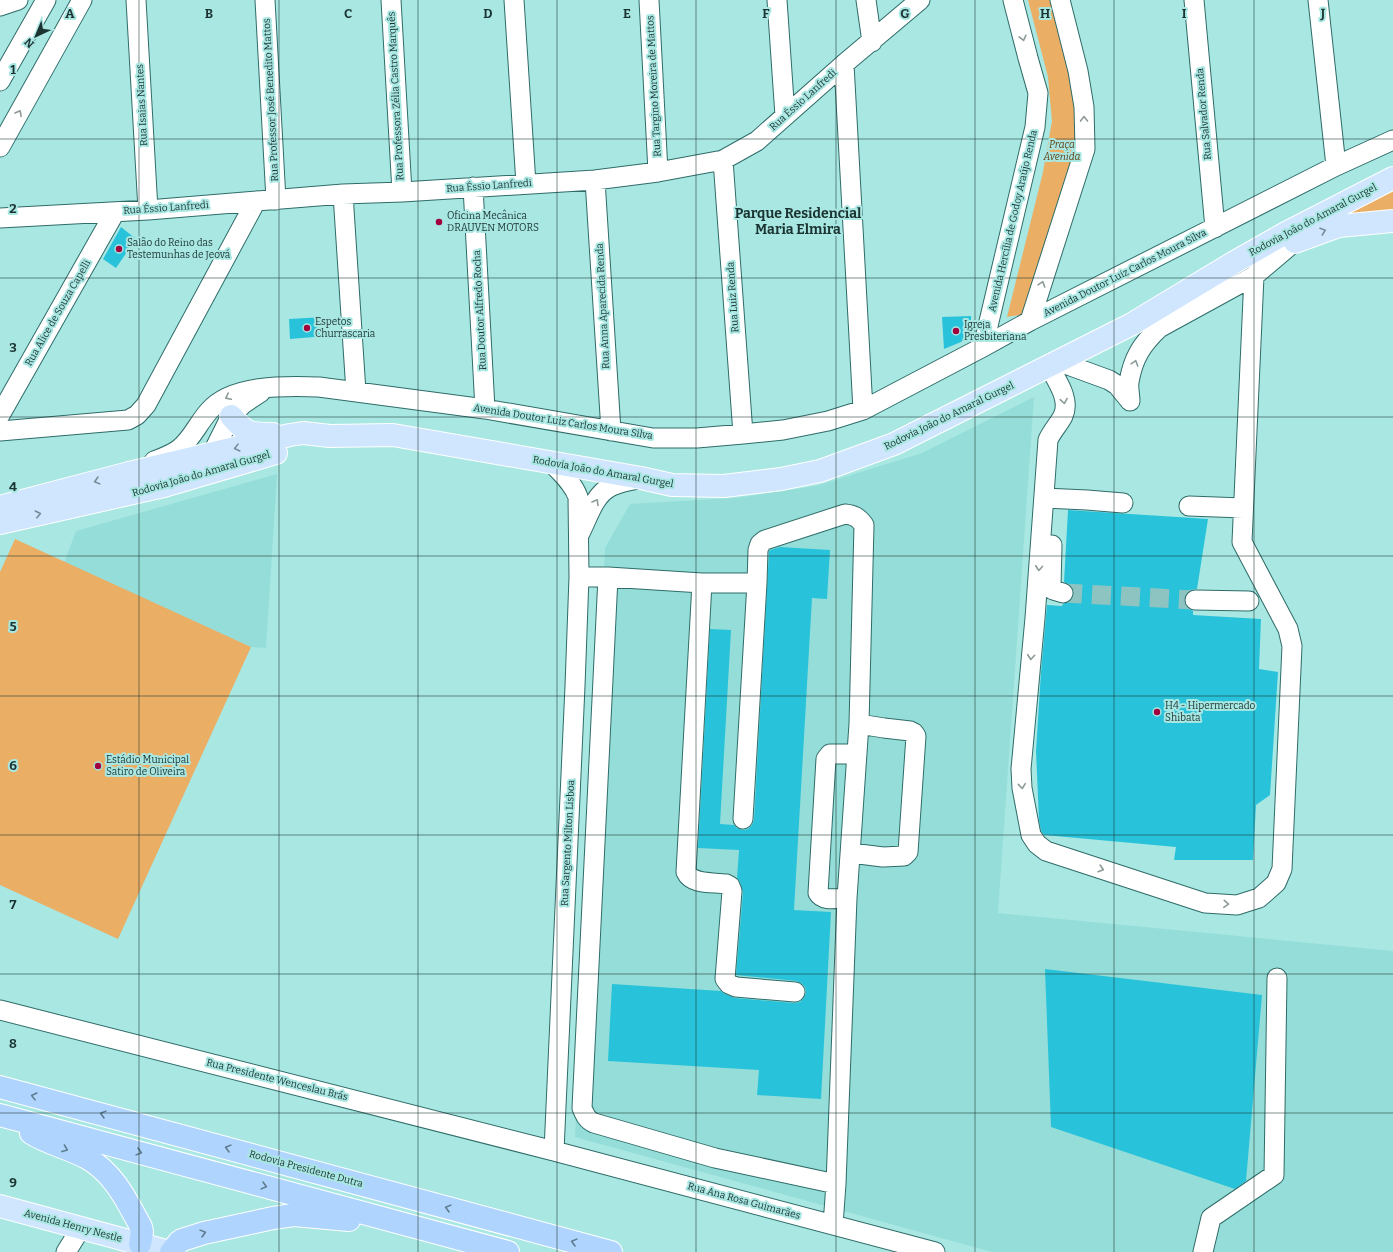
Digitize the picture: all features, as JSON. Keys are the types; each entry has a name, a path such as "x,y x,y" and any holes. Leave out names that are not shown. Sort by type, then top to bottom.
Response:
{"highway":[{"name":"Rodovia Presidente Dutra","path":"0,1087 611,1252"},
{"path":"3,1116 508,1252"},
{"path":"3,1116 48,1143 86,1158 104,1171 124,1194 141,1227 142,1236 140,1244"},
{"path":"171,1252 182,1240 204,1233 294,1215 414,1226"}],"main road":[{"name":"Rodovia João do Amaral Gurgel","path":"0,507 129,472 304,433 330,436 393,435 641,478 672,485 724,486 780,479 820,471 894,444 1132,324 1233,263 1393,178"},
{"name":"Rodovia João do Amaral Gurgel","path":"1233,263 1340,226 1393,221"},
{"path":"230,416 242,429 248,432 257,434 290,435"},
{"name":"Rodovia João do Amaral Gurgel","path":"0,523 164,486 330,436"},
{"path":"164,486 201,465 212,454"},
{"name":"Avenida Henry Nestle","path":"0,1206 171,1252"}],"street":[{"path":"0,6 18,0"},
{"path":"0,81 46,0"},
{"path":"0,147 82,0"},
{"name":"Rua Isaias Nantes","path":"136,0 148,210"},
{"name":"Rua Professor José Benedito Mattos","path":"265,0 276,200"},
{"name":"Rua Professora Zélia Castro Marquês","path":"391,0 402,192"},
{"path":"514,0 526,184"},
{"name":"Rua Targino Moreira de Mattos","path":"649,0 658,172"},
{"path":"777,0 785,116"},
{"path":"866,0 872,42"},
{"name":"Rua Éssio Lanfredi","path":"0,218 148,210 343,194 402,192 596,180 658,172 723,160 758,141 844,64 872,42 920,0"},
{"name":"Avenida Hercília de Godoy Araújo Renda","path":"983,347 1035,127 1038,93 1014,0"},
{"path":"1030,321 1085,149 1084,107 1078,71 1060,0"},
{"name":"Rua Salvador Renda","path":"1194,0 1215,228"},
{"path":"1318,0 1336,166"},
{"path":"844,64 862,410"},
{"name":"Avenida Doutor Luiz Carlos Moura Silva","path":"129,472 179,449 188,440 209,410 222,399 234,394 266,388 292,386 319,387 485,409 611,432 653,438 697,438 743,434 783,430 828,421 862,410 1030,321 1336,166 1393,140"},
{"name":"Rua Luiz Renda","path":"723,160 743,434"},
{"name":"Rua Anna Aparecida Renda","path":"596,180 611,432"},
{"name":"Rua Doutor Alfredo Rocha","path":"473,187 485,409"},
{"path":"343,194 356,392"},
{"path":"0,431 128,420 138,415 146,405 256,201"},
{"name":"Rua Alice de Souza Capelli","path":"0,415 115,212"},
{"path":"1053,363 1109,380 1117,385 1130,401 1129,383 1139,351 1159,328 1254,276 1293,243"},
{"path":"1058,451 1049,499 1021,769 1022,788 1031,835 1037,844 1046,851 1205,903 1237,905 1259,898 1276,883 1282,869 1292,646 1288,629 1242,542 1254,276"},
{"path":"1053,363 1065,399 1065,408 1064,415 1052,431 1048,440 1051,587 1053,590 1063,593"},
{"path":"212,454 230,416 243,404 266,388"},
{"name":"Rua Sargento Milton Lisboa","path":"551,462 575,488 578,497 579,577 554,1150"},
{"path":"578,536 597,499 604,491 611,486 641,478"},
{"path":"1049,499 1123,503"},
{"path":"1189,506 1243,508"},
{"path":"743,819 758,550 760,544 765,540 845,514 853,515 864,525 859,724 847,898 836,1184 833,1225"},
{"path":"579,577 702,584 757,583"},
{"path":"608,578 582,1108 585,1115 594,1123 715,1158 836,1184"},
{"path":"702,584 686,872 688,877 694,880 726,884 730,886 732,891 725,979 729,984 736,987 795,992"},
{"path":"1195,600 1249,602"},
{"path":"851,853 883,857 904,856 908,852 916,736 910,731 859,724"},
{"path":"847,898 823,898 819,896 818,893 826,759 830,754 858,754"},
{"path":"1203,1252 1211,1218 1274,1175 1277,978"},
{"name":"Rua Presidente Wenceslau Brás","path":"0,1010 554,1150"},
{"name":"Rua Ana Rosa Guimarães","path":"554,1150 935,1252"},
{"path":"66,1252 81,1228"}],"shaded area":[{"path":"1034,397 998,913 1393,951 1393,1252 992,1252 575,1137 605,548 630,504 735,498 816,486 922,453"},
{"path":"277,474 266,648 251,647 64,563 76,531"}],"green space":[{"name":"Praça Avenida","path":"1028,0 1056,0 1080,110 1076,153 1027,314 1007,317 1043,172 1052,121 1048,77"},
{"path":"1393,189 1393,214 1333,221"},
{"name":"Estádio Municipal Satiro de Oliveira","path":"15,539 251,647 118,939 0,885 0,572"}],"building":[{"name":"Salão do Reino das Testemunhas de Jeová","path":"121,227 136,239 116,268 103,259"},
{"name":"Igreja Presbiteriana","path":"971,316 971,327 968,336 961,342 944,349 942,317"},
{"name":"Espetos Churrascaria","path":"324,317 326,336 290,339 289,319"},
{"name":"H4 - Hipermercado Shibata","path":"1068,510 1208,519 1197,589 1190,590 1186,594 1184,599 1185,605 1193,611 1193,615 1261,619 1259,669 1278,672 1270,795 1256,805 1253,860 1174,860 1176,847 1044,835 1041,831 1039,820 1036,751 1041,672 1047,605 1062,606 1070,601 1074,596 1074,590 1071,586 1064,582"},
{"path":"780,547 830,550 827,599 812,598 794,910 831,912 821,1099 757,1095 759,1070 608,1061 612,984 721,991 735,998 794,1003 800,1002 806,993 805,987 796,981 736,975 743,892 737,878 739,850 698,848 710,629 731,630 720,824 734,825 743,830 748,829 754,820 769,552 770,550"},
{"path":"1045,969 1262,995 1246,1181 1235,1189 1051,1127"}],"tunnel":[{"path":"1063,593 1195,600"}],"place":[{"name":"Oficina Mecânica DRAUVEN MOTORS","path":"439,222"},
{"name":"Salão do Reino das Testemunhas de Jeová","path":"119,249"},
{"name":"Espetos Churrascaria","path":"307,328"},
{"name":"Igreja Presbiteriana","path":"956,331"},
{"name":"H4 - Hipermercado Shibata","path":"1157,712"},
{"name":"Estádio Municipal Satiro de Oliveira","path":"98,766"}],"district":[{"name":"Parque Residencial Maria Elmira","path":"798,222"}]}
